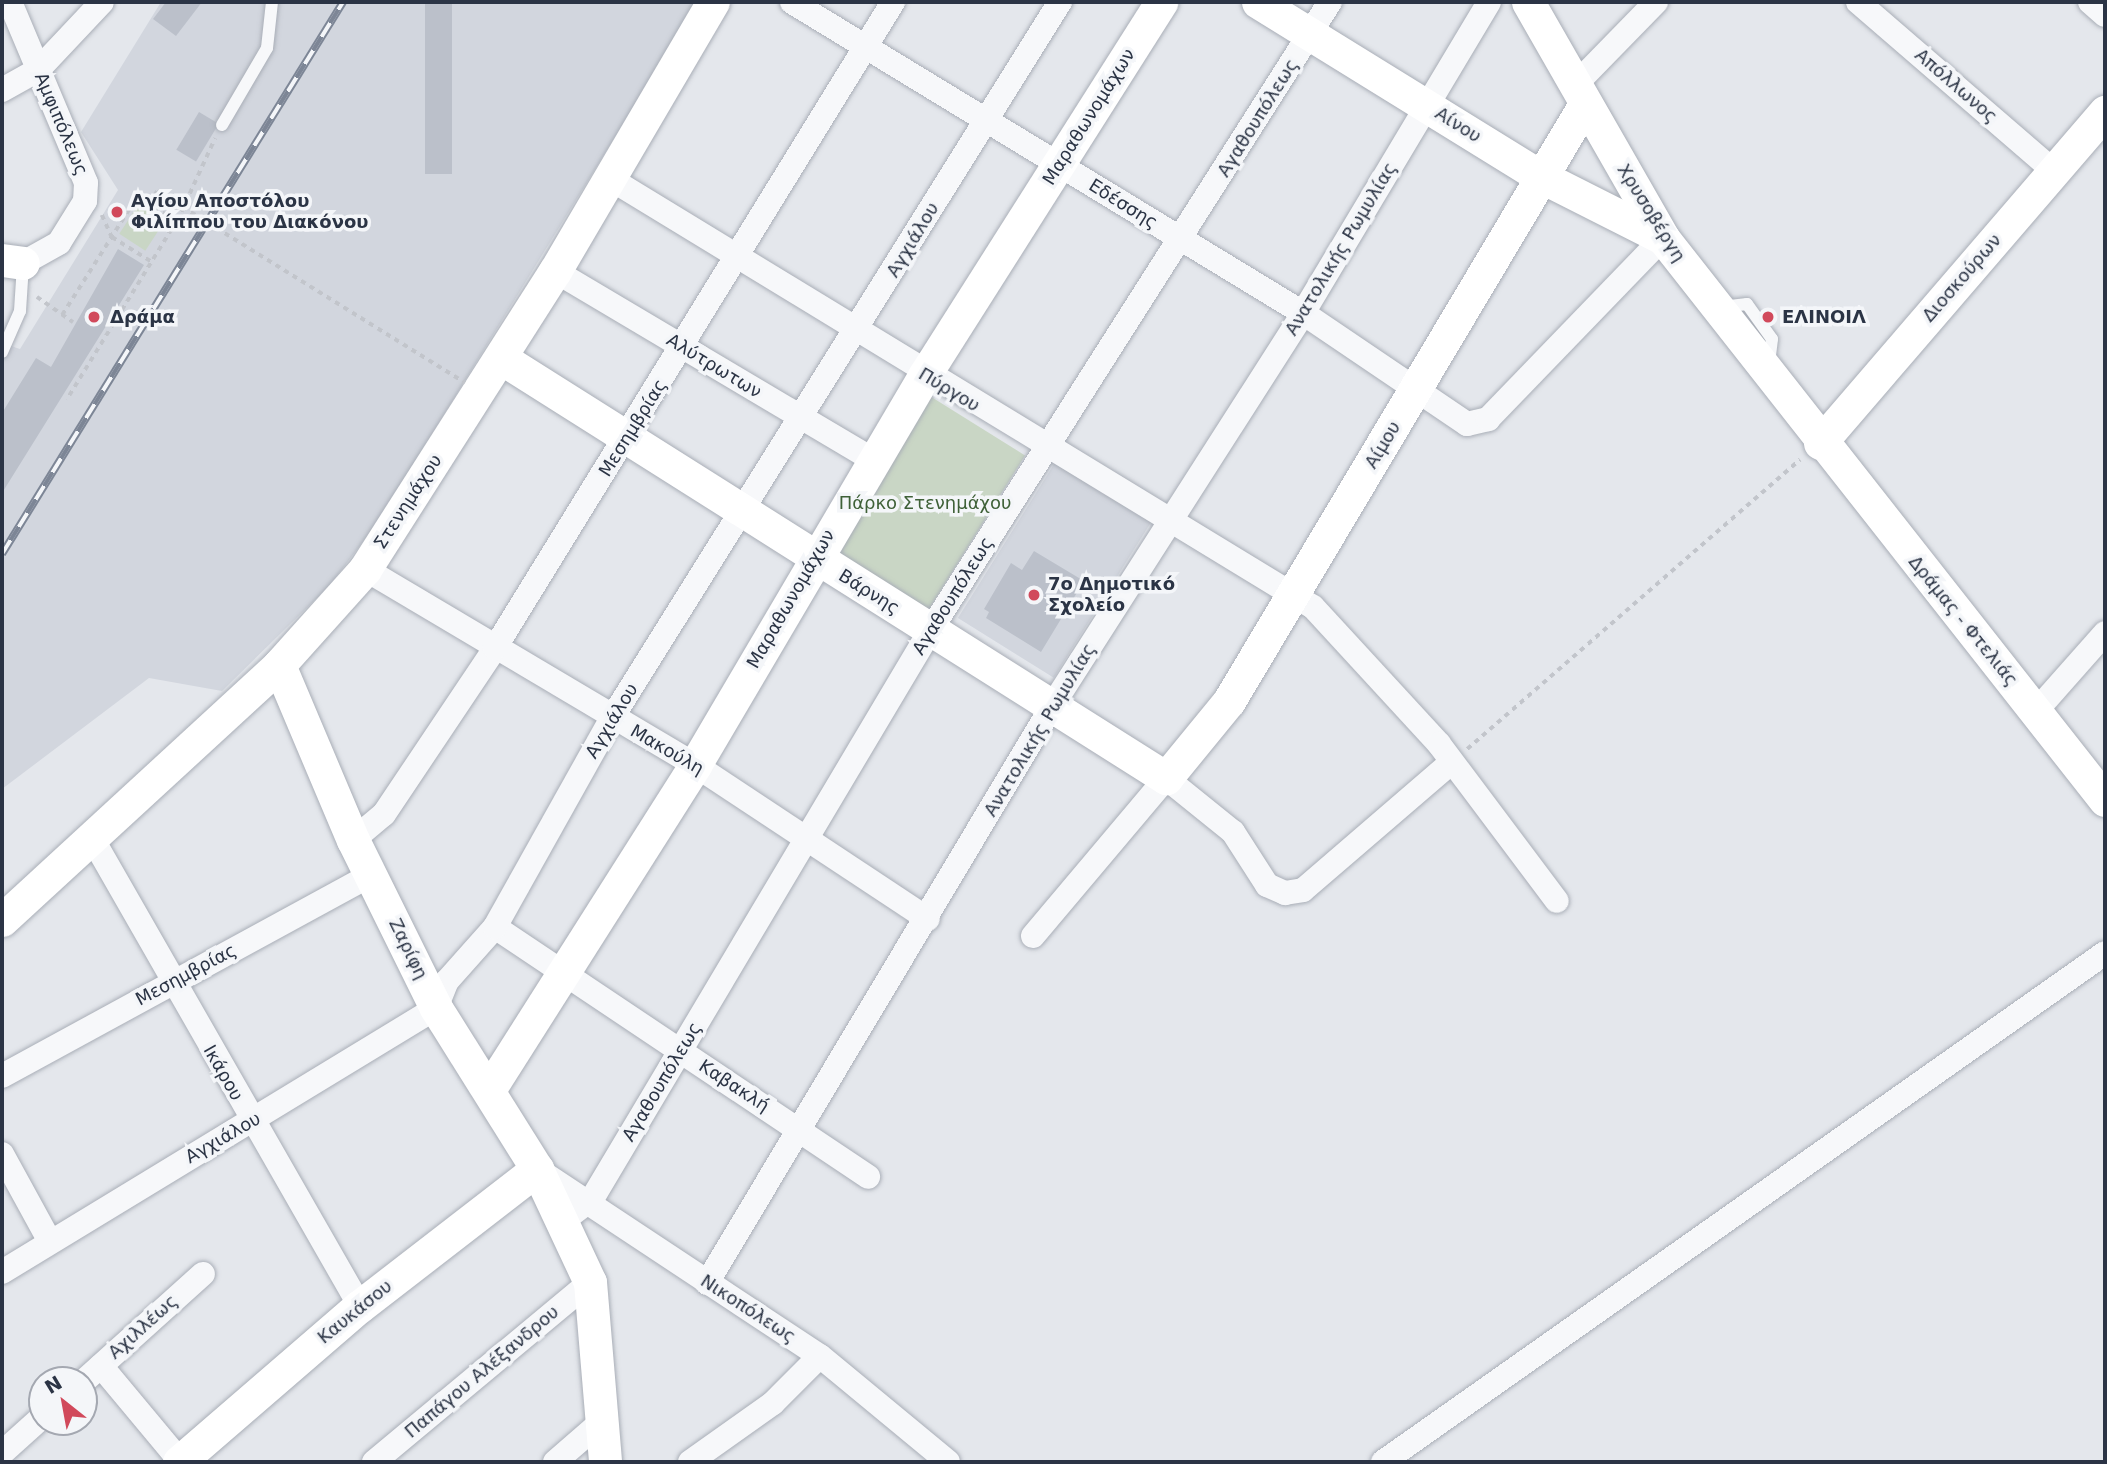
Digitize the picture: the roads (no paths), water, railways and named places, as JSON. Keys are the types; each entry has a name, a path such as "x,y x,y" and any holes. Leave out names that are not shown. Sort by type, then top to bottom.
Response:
{"street":[{"name":"Αμφιπόλεως","path":"10,2 86,183 85,201 59,243 16,270"},
{"path":"2,90 38,70 102,2"},
{"name":"Στενημάχου","path":"2,920 279,665 365,569 555,271 713,2"},
{"name":"Εδέσσης","path":"792,2 1303,313 1417,388 1462,422 1483,422 1663,238"},
{"name":"Μεσημβρίας","path":"353,839 384,814 495,648 627,440 893,2"},
{"name":"Αγχιάλου","path":"2,1272 48,1238 252,1122 436,1008 447,981 495,927 612,718 803,419 1060,2"},
{"name":"Μαραθωνομάχων","path":"489,1090 695,765 814,557 924,376 1161,2"},
{"name":"Αίνου","path":"1258,2 1541,176 1663,238"},
{"name":"Αγαθουπόλεως","path":"592,1199 930,631 1330,2"},
{"name":"Ανατολικής Ρωμυλίας","path":"707,1283 928,919 1054,703 1303,313 1489,2"},
{"name":"Χρυσοβέργη","path":"1528,2 1663,238 1819,443"},
{"path":"1580,94 1656,2"},
{"name":"Απόλλωνος","path":"1858,2 2054,171"},
{"path":"2090,2 2105,15"},
{"name":"Αίμου","path":"1167,778 1229,701 1294,595 1541,176 1580,94"},
{"name":"Διοσκούρων","path":"1819,443 2105,112"},
{"name":"Πύργου","path":"609,178 924,376 1313,607 1452,762 1557,901"},
{"name":"Αλύτρωτων","path":"555,271 873,460"},
{"name":"Βάρνης","path":"501,358 930,631 1054,703 1167,778"},
{"name":"Δράμας - Φτελιάς","path":"1819,443 2105,800"},
{"name":"Μακούλη","path":"365,569 695,765 928,919"},
{"path":"2036,711 2105,633"},
{"name":"Ζαρίφη","path":"279,665 353,839 436,1008 537,1169 564,1220 590,1282 605,1462"},
{"path":"1033,936 1167,778 1233,832 1267,885 1284,893 1303,890 1452,762"},
{"name":"Ικάρου","path":"92,838 171,982 359,1306"},
{"name":"Μεσημβρίας","path":"2,1076 371,875"},
{"name":"Καβακλή","path":"495,927 564,975 800,1128 867,1177"},
{"path":"1383,1462 2105,953"},
{"path":"2,1154 48,1238"},
{"name":"Νικοπόλεως","path":"537,1169 592,1199 707,1283 820,1356 948,1462"},
{"name":"Καυκάσου","path":"180,1462 359,1306 537,1169"},
{"path":"564,1220 592,1199"},
{"name":"Αχιλλέως","path":"98,1368 203,1274"},
{"name":"Παπάγου Αλέξανδρου","path":"374,1462 590,1282"},
{"path":"691,1462 773,1403 820,1356"},
{"path":"98,1379 180,1462"},
{"path":"555,1462 601,1422"},
{"path":"2,1452 28,1429"}],"lane":[{"path":"222,125 267,48 272,2"},
{"path":"2,352 16,270"}],"railway":[{"path":"2,554 343,2"}],"place":[{"name":"Αγίου Αποστόλου Φιλίππου του Διακόνου","path":"117,212"},
{"name":"Δράμα","path":"94,317"},
{"name":"ΕΛΙΝΟΙΛ","path":"1768,317"},
{"name":"7ο Δημοτικό Σχολείο","path":"1034,595"}],"park label":[{"name":"Πάρκο Στενημάχου","path":"925,503"}]}
